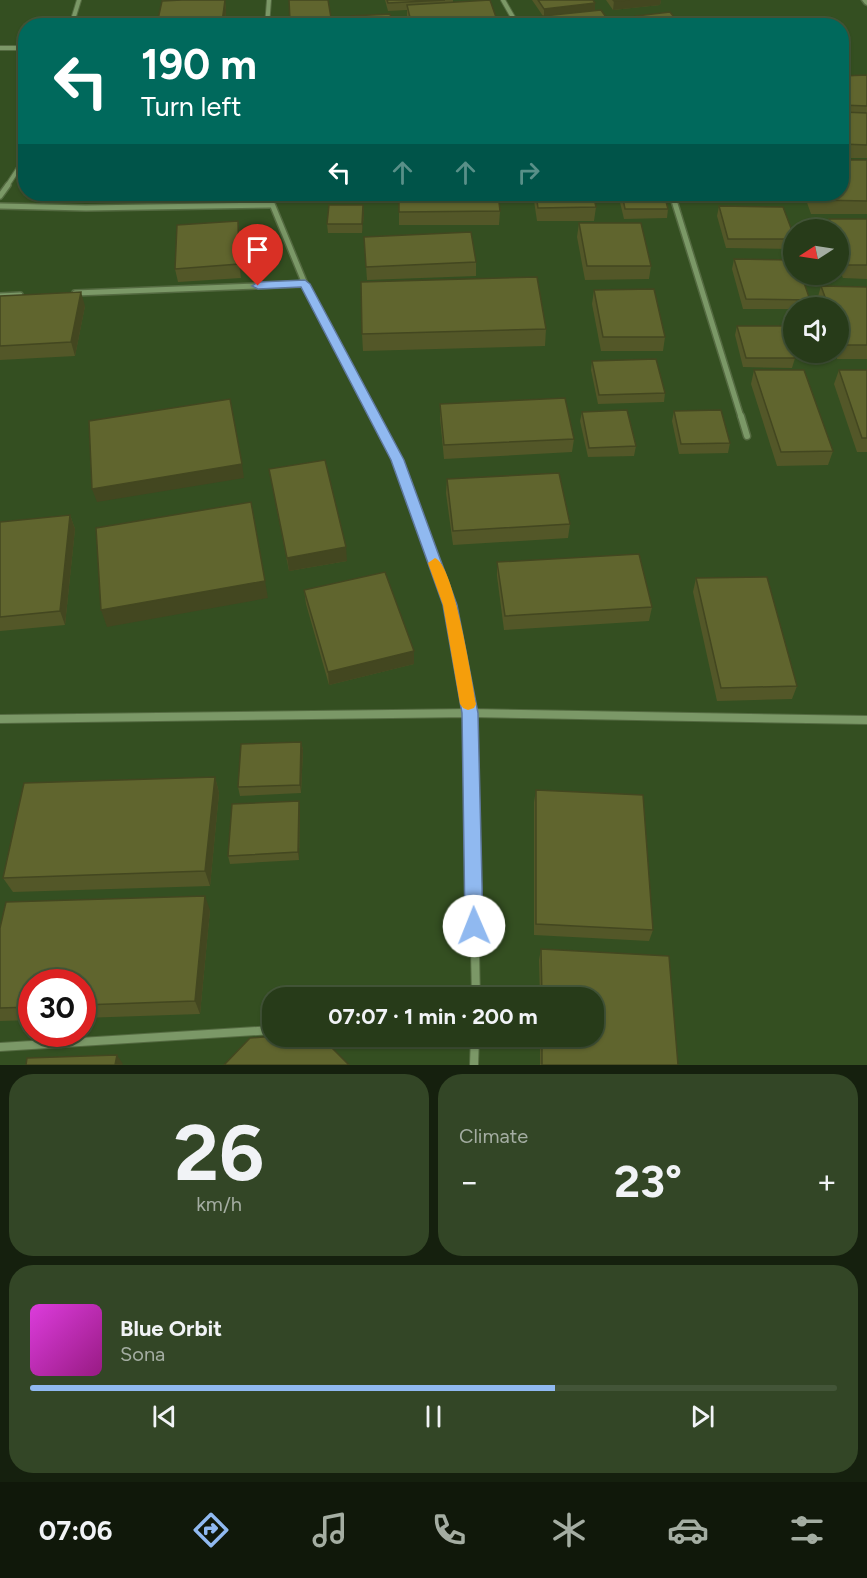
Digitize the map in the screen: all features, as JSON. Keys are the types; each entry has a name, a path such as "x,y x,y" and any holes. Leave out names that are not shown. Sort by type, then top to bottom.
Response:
{"street":[{"path":"73,18 79,0"},
{"path":"268,18 269,0"},
{"path":"503,0 513,18"},
{"path":"0,48 18,48"},
{"path":"0,196 18,169"},
{"path":"270,201 305,284 398,460 450,605 470,713 476,987"},
{"path":"674,201 747,436"},
{"path":"0,206 86,208 271,205"},
{"path":"70,293 305,284"},
{"path":"0,296 23,295"},
{"path":"0,719 470,713 867,720"},
{"path":"0,1047 262,1031"},
{"path":"474,1065 475,1047"}],"building":[{"path":"225,0 223,18 158,18 162,1"},
{"path":"289,0 328,0 331,18 290,18"},
{"path":"387,0 445,0 388,3"},
{"path":"490,0 496,18 410,18 407,5"},
{"path":"538,0 593,0 595,3 544,9"},
{"path":"601,10 607,18 535,18"},
{"path":"670,12 675,18 638,18 636,16"},
{"path":"390,14 391,18 351,18 351,16"},
{"path":"867,75 867,106 849,105 849,76"},
{"path":"849,112 867,113 867,145 849,144"},
{"path":"849,160 867,160 867,201 849,201"},
{"path":"399,201 499,201 500,211 399,212"},
{"path":"537,201 595,201 596,207 538,208"},
{"path":"623,201 666,201 668,209 625,209"},
{"path":"329,205 363,205 362,224 327,224"},
{"path":"719,206 783,207 788,219 783,219 783,239 728,239"},
{"path":"849,219 867,219 867,265 849,265"},
{"path":"238,221 239,264 175,269 177,225"},
{"path":"579,223 641,223 651,266 587,266"},
{"path":"471,232 476,262 366,267 364,237"},
{"path":"734,259 783,260 783,285 805,285 809,297 783,297 783,300 746,299"},
{"path":"537,277 546,329 362,334 361,282"},
{"path":"821,286 867,287 867,345 849,345 849,297 825,297"},
{"path":"654,289 665,337 603,337 594,290"},
{"path":"81,292 71,342 0,346 0,296"},
{"path":"737,326 783,326 783,358 746,358"},
{"path":"656,359 665,393 599,395 592,361"},
{"path":"754,370 804,370 833,451 781,452"},
{"path":"839,370 867,370 867,438 862,438"},
{"path":"565,398 574,439 444,445 440,404"},
{"path":"230,399 242,464 92,489 89,421"},
{"path":"627,410 636,446 589,448 582,412"},
{"path":"721,410 730,443 681,444 674,411"},
{"path":"325,460 346,547 287,558 269,469"},
{"path":"559,473 570,524 453,531 447,479"},
{"path":"251,502 265,581 101,610 96,528"},
{"path":"70,515 60,611 0,617 0,522"},
{"path":"639,554 652,607 505,616 497,562"},
{"path":"385,572 414,651 328,672 304,590"},
{"path":"767,577 797,686 721,688 696,578"},
{"path":"301,742 300,785 238,787 241,744"},
{"path":"215,777 205,871 3,878 24,783"},
{"path":"536,790 643,795 653,930 536,924"},
{"path":"299,801 298,852 228,856 232,804"},
{"path":"205,896 195,1001 96,1005 96,969 18,969 18,1007 0,1008 0,928 6,902"},
{"path":"541,949 669,956 678,1065 542,1065 542,1047 604,1047 604,987 542,987"},
{"path":"262,1037 262,1047 331,1047 349,1065 224,1065 250,1038"},
{"path":"117,1055 115,1065 26,1065 27,1058"}],"slow traffic":[{"path":"435,563 450,605 468,704"}],"route":[{"path":"258,286 305,284 398,460 450,605 470,713 474,926"}]}
